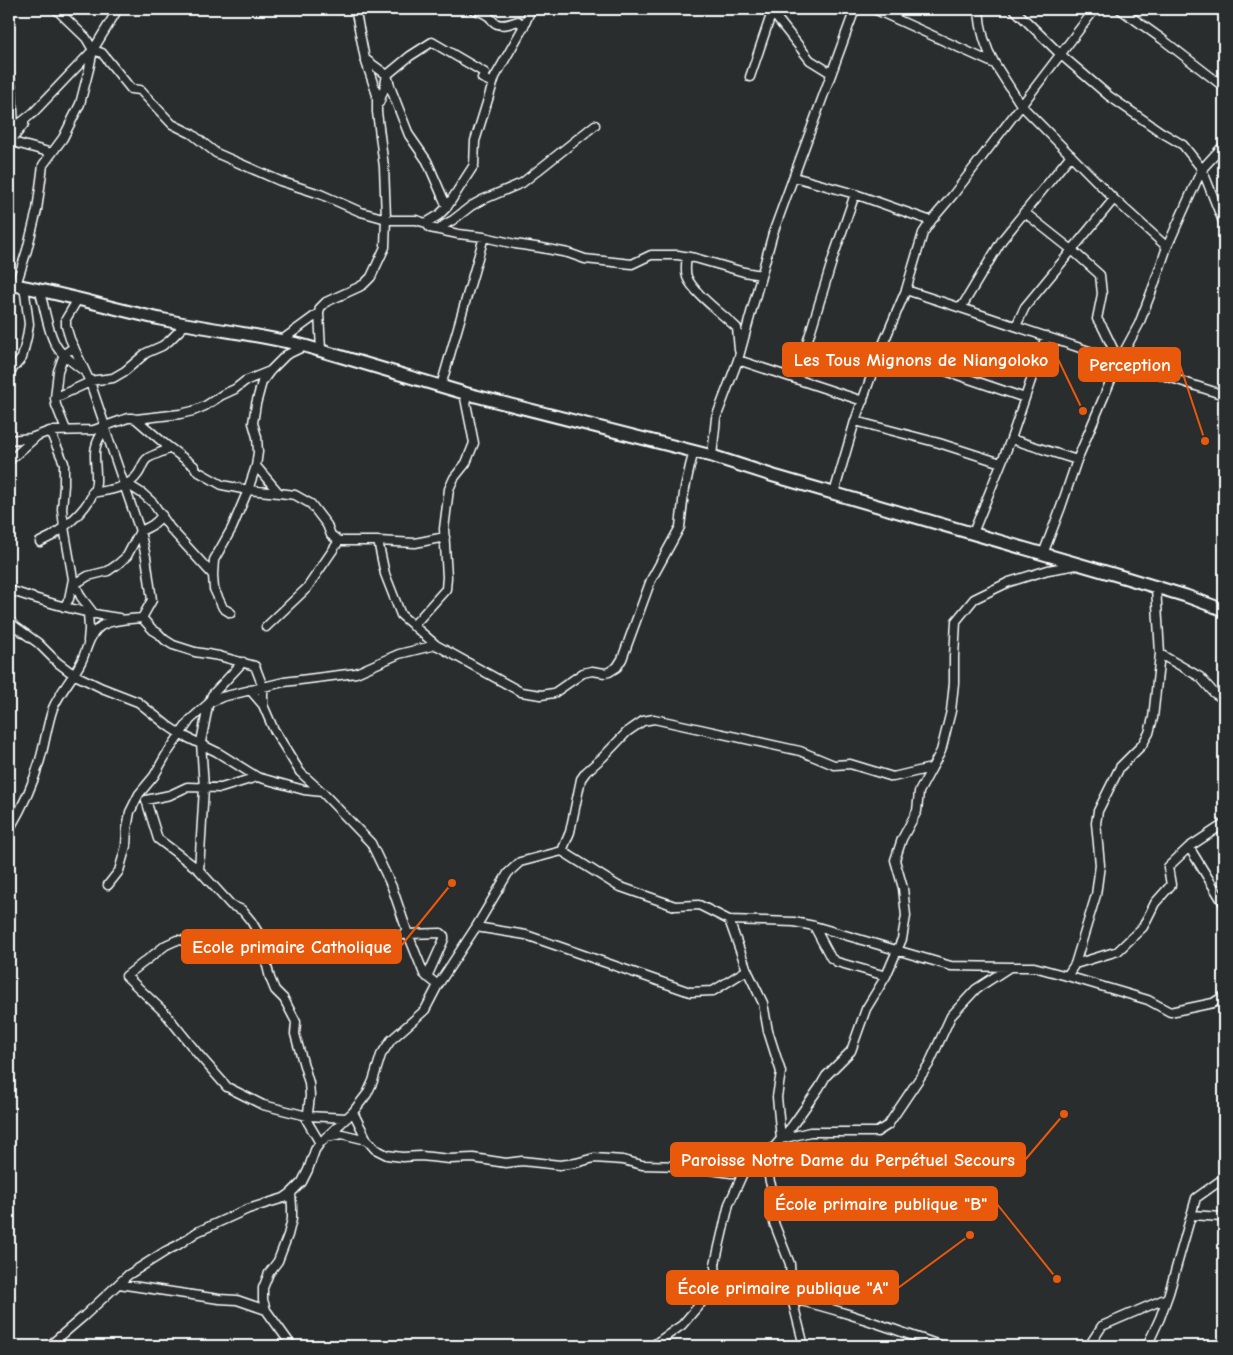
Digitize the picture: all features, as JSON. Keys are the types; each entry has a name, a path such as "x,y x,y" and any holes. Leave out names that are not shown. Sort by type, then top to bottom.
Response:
{"main road":[{"path":"16,285 186,324 282,340 322,350 464,393 712,456 834,494 1186,596 1224,610"}],"street":[{"path":"56,9 86,38 93,50 102,53 131,89 140,90 172,124 192,134 216,153 280,181 320,194 361,212 386,219 416,220 426,223 430,228 568,253 585,259 617,264 632,264 651,255 678,255 761,275"},
{"path":"52,153 9,141 32,113 93,50 118,9"},
{"path":"472,9 486,14 499,25 518,21 524,26"},
{"path":"426,223 439,216 474,165 475,141 495,77 524,26 531,9"},
{"path":"712,456 716,418 738,358 773,233 855,9"},
{"path":"874,9 994,64"},
{"path":"979,9 988,52 1021,105 1114,199 1167,247"},
{"path":"1014,9 1060,54 1109,96 1183,145 1202,169 1224,224"},
{"path":"834,494 855,421 881,349 906,290 923,233 1095,9"},
{"path":"1120,9 1224,87"},
{"path":"770,10 810,60 831,73"},
{"path":"750,77 770,10"},
{"path":"282,340 318,313 326,302 359,288 371,277 385,247 384,167 377,95 365,59 356,13"},
{"path":"377,107 387,74 432,42 485,73 482,78 493,83"},
{"path":"9,374 22,358 27,336 29,324 16,285 37,210 44,165 63,138 80,104 93,50"},
{"path":"365,59 387,74 409,135 418,151 427,161 446,206"},
{"path":"9,72 12,92 12,130"},
{"path":"12,130 32,113"},
{"path":"439,230 476,203 522,183 595,125"},
{"path":"1043,554 1077,460 1119,361 1138,324 1167,247 1202,169 1224,145"},
{"path":"961,308 1002,240 1070,155"},
{"path":"794,177 856,194 931,221"},
{"path":"796,379 834,255 856,194"},
{"path":"1016,326 1025,306 1114,199"},
{"path":"1024,212 1100,275 1102,294 1097,319 1119,361"},
{"path":"441,386 484,237"},
{"path":"686,257 686,274 689,282 737,328 738,358"},
{"path":"39,289 51,336 58,348 85,372"},
{"path":"906,290 1224,395"},
{"path":"78,299 66,319 66,326 90,382 140,531 146,556 152,600 142,618"},
{"path":"318,313 322,350"},
{"path":"55,398 90,382 113,378 125,371 146,353 162,346 186,324"},
{"path":"973,533 1011,439 1046,336"},
{"path":"232,613 223,608 214,589 214,560 232,528 256,466 258,452 257,437 253,423 262,382 286,355 305,346"},
{"path":"66,430 55,398 58,371 64,354 74,348"},
{"path":"881,349 1025,398"},
{"path":"738,358 863,401"},
{"path":"9,360 18,364"},
{"path":"9,440 31,438 50,431 105,428 128,418 136,419 192,412 235,389 244,381 270,371"},
{"path":"413,626 446,589 444,529 449,489 454,478 466,463 474,443 464,393"},
{"path":"136,419 194,466 197,471 222,485 295,495 311,504 327,525 331,534 339,541 415,543 445,537"},
{"path":"855,421 939,443 1001,463"},
{"path":"40,542 52,536 80,513 92,493 96,484 94,456 96,444 105,428"},
{"path":"50,431 64,463 62,509 74,581 91,613 87,648"},
{"path":"9,461 38,435"},
{"path":"1011,439 1077,460"},
{"path":"92,493 126,485 134,480 140,472 142,464 148,458 170,448"},
{"path":"378,541 385,574 401,615 413,626 436,645 522,692 541,695 554,693 583,673 592,671 609,672 622,659 652,580 680,527 686,484 694,451"},
{"path":"256,466 279,493"},
{"path":"126,485 143,494 154,503 170,528 213,575"},
{"path":"74,581 108,571 118,564 127,556 140,531 157,522 162,515"},
{"path":"266,627 307,588 339,541"},
{"path":"717,1288 715,1264 717,1255 729,1204 744,1171 775,1146 826,1076 851,1051 866,1009 886,976 896,949 902,939 906,916 903,888 894,860 902,838 917,811 918,792 942,751 951,711 956,621 974,599 1009,582 1048,570 1080,565"},
{"path":"64,607 69,599 74,581"},
{"path":"1067,976 1075,964 1096,895 1100,865 1096,823 1098,810 1120,767 1142,745 1149,733 1153,718 1160,654 1156,587"},
{"path":"9,590 64,607 126,620"},
{"path":"9,830 20,812 32,784 54,705 80,664 95,632 111,622 142,618"},
{"path":"142,618 153,630 173,645 255,666 263,687 264,705 273,728 300,772 371,843 392,887 424,974 438,985"},
{"path":"9,619 13,625 38,643 57,662 73,674 138,702 180,734 217,752 257,778 304,790 322,792"},
{"path":"108,885 119,871 126,846 130,812 139,794 154,776 190,720 209,703 222,697 284,682 356,673 399,654 436,645"},
{"path":"1160,654 1200,677 1214,693 1224,699"},
{"path":"199,870 204,788 201,745 209,703 212,695 243,662"},
{"path":"250,690 264,705"},
{"path":"562,851 570,832 581,778 627,732 643,721 654,719 790,748 834,765 850,764 893,777 931,768"},
{"path":"133,805 170,795 187,787 222,788 257,778"},
{"path":"146,800 158,839 199,870 231,905 242,910 259,934 270,978 275,990 284,999 296,1022 297,1040 309,1083 310,1096 307,1121 320,1143"},
{"path":"1075,964 1118,951 1143,927 1155,903 1171,885 1168,867 1189,847 1224,824"},
{"path":"1189,847 1224,904"},
{"path":"49,1346 128,1275 197,1232 248,1209 284,1198 302,1182 315,1150 353,1112 367,1094 381,1055 391,1040 425,1010 438,985 508,873 520,862 562,851 618,886 675,906 699,905 729,920 794,922 814,926 951,966 1034,967 1148,1000 1170,1012 1213,1003 1224,996"},
{"path":"729,920 747,970 763,1002 768,1032 780,1072 777,1097 781,1139"},
{"path":"814,926 831,958 836,962 886,976"},
{"path":"476,927 526,935 690,992 714,991 747,970"},
{"path":"347,1118 307,1116 263,1105 227,1087 165,1013 126,976 166,945 177,940 263,948 374,940 408,934 439,932 444,936 427,977"},
{"path":"781,1139 810,1132 877,1132 888,1125 929,1064 950,1016 976,989 1010,967"},
{"path":"353,1112 367,1140 375,1149 387,1155 450,1159 473,1158 560,1165 594,1158 609,1158 642,1165 684,1166 731,1173 744,1171"},
{"path":"326,1137 342,1134 367,1140"},
{"path":"775,1146 767,1166 774,1194 774,1223 790,1264 792,1299 804,1346"},
{"path":"1147,1346 1167,1298 1196,1198 1224,1178"},
{"path":"291,1193 292,1219 288,1235 278,1261 269,1273 263,1288 263,1300 266,1310 292,1346"},
{"path":"1192,1215 1221,1217 1224,1223"},
{"path":"119,1284 237,1300 266,1310"},
{"path":"717,1288 728,1294 792,1299 826,1307 943,1346"},
{"path":"652,1346 682,1325 717,1288"},
{"path":"1089,1346 1102,1326 1167,1298"}],"place":[{"name":"Les Tous Mignons de Niangoloko","path":"1083,411"},
{"name":"Perception","path":"1205,441"},
{"name":"Ecole primaire Catholique","path":"452,883"},
{"name":"Paroisse Notre Dame du Perpétuel Secours","path":"1064,1114"},
{"name":"École primaire publique \"A\"","path":"970,1235"},
{"name":"École primaire publique \"B\"","path":"1057,1279"}]}
